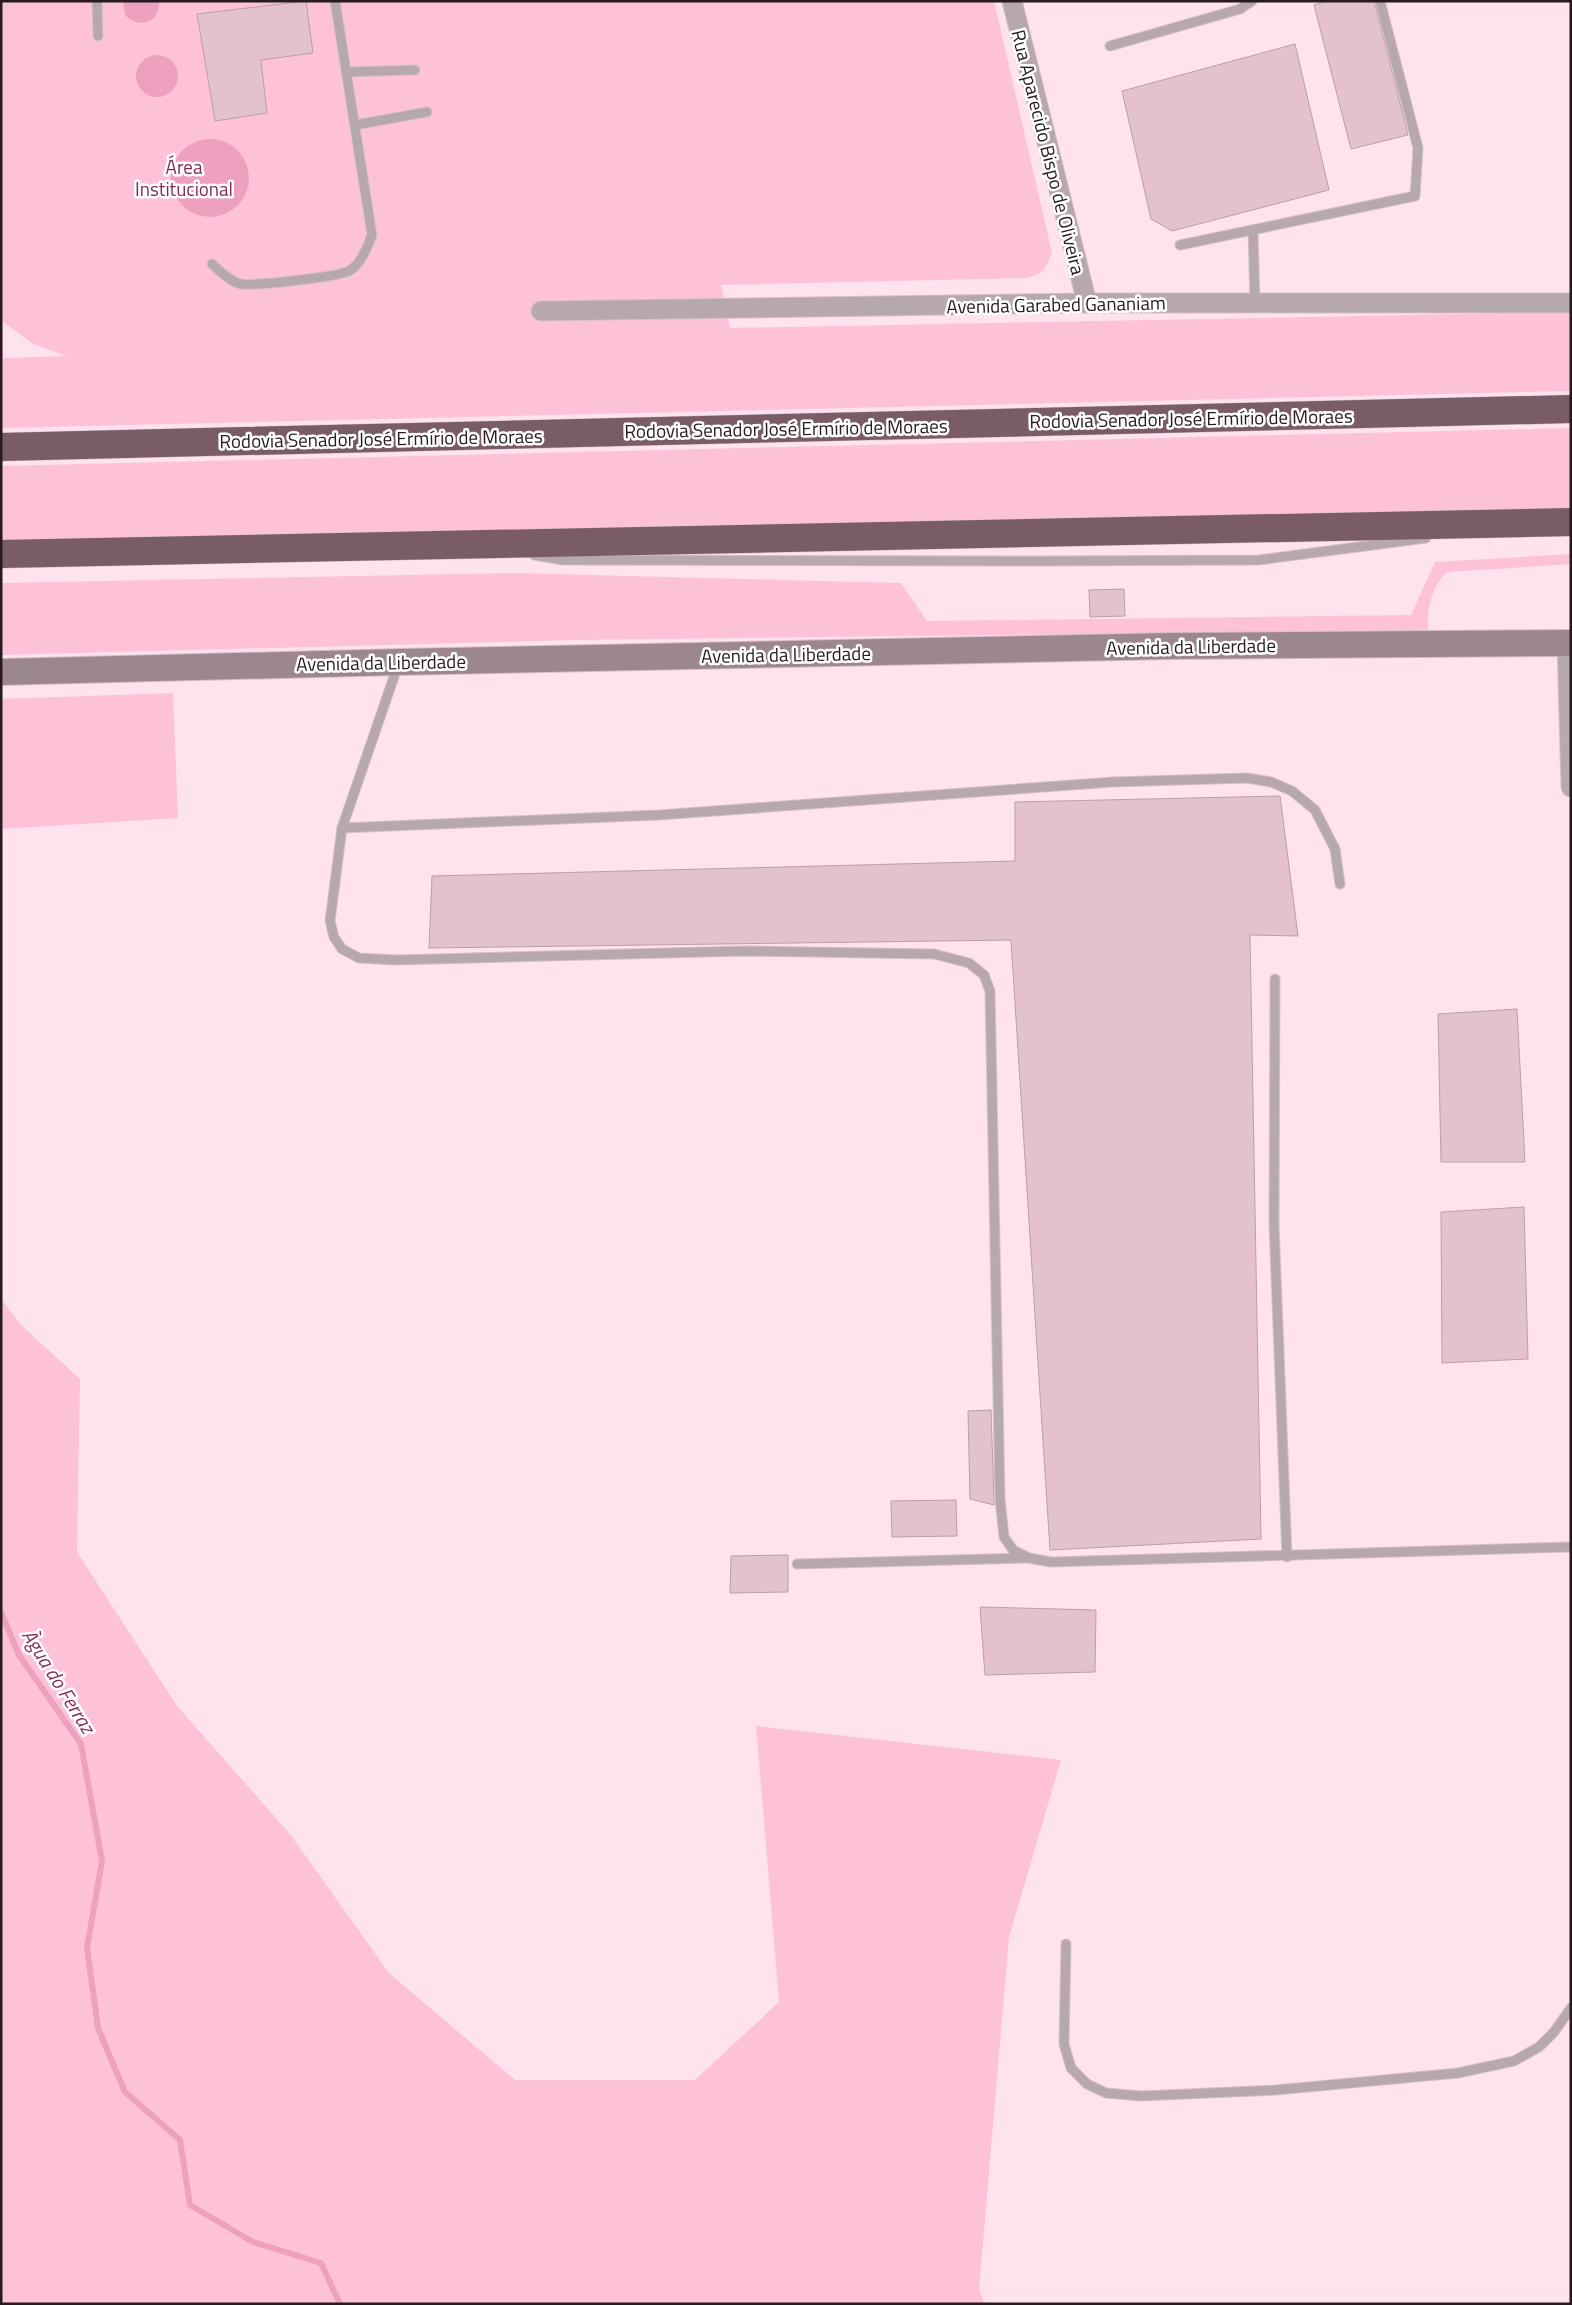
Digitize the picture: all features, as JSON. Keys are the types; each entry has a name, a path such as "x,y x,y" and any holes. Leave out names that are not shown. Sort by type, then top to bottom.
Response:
{"highway":[{"name":"Rodovia Senador José Ermírio de Moraes","path":"1,447 1571,409"},
{"path":"1,554 1571,522"}],"street":[{"name":"Rua Aparecido Bispo de Oliveira","path":"1012,1 1087,303"},
{"name":"Avenida Garabed Gananiam","path":"541,311 1087,303 1571,303"},
{"name":"Avenida da Liberdade","path":"1,672 1172,646 1569,643"},
{"path":"1569,643 1571,787"}],"lane":[{"path":"97,1 98,36"},
{"path":"212,264 229,279 240,284 315,279 349,271 364,254 372,235 335,1"},
{"path":"1110,46 1240,8 1252,1"},
{"path":"1180,245 1415,196 1418,148 1380,1"},
{"path":"346,72 415,70"},
{"path":"355,125 427,112"},
{"path":"1253,230 1255,303"},
{"path":"1452,534 1542,522"},
{"path":"464,545 562,560 1239,560 1279,557 1433,537"},
{"path":"399,662 342,828 330,921 334,936 342,949 359,958 396,960 745,951 934,954 969,963 984,975 990,991 1000,1499 1004,1537 1012,1550 1029,1558"},
{"path":"342,828 659,815 1114,782 1246,778 1271,782 1292,791 1315,810 1335,849 1340,884"},
{"path":"1275,979 1274,1224 1287,1557"},
{"path":"797,1564 1029,1558 1051,1562 1571,1548"},
{"path":"1066,1944 1064,2044 1071,2068 1087,2084 1106,2093 1141,2096 1276,2090 1458,2073 1514,2061 1539,2047 1554,2032 1571,2008"}],"green space":[{"name":"Área Institucional","path":"1,1 994,1 1052,253 1043,271 1025,278 721,285 730,328 1571,312 1571,391 1,428","holes":["2,321 33,344 67,356 3,358"]},
{"path":"1571,428 1571,508 1,544 1,466"},
{"path":"1571,554 1571,564 1447,572 1437,584 1431,599 1428,630 574,640 1,655 1,583 514,573 901,583 927,621 1411,615 1435,562"},
{"path":"173,693 178,818 1,829 1,699"},
{"path":"1,1298 20,1324 80,1379 77,1552 177,1706 290,1834 389,1973 515,2080 695,2080 779,2002 756,1726 1061,1760 1009,1937 979,2290 985,2304 1,2304"}],"shaded area":[{"path":"123,1 159,1 159,8 153,19 148,22 136,22 125,15"},
{"path":"153,55 161,55 172,61 178,76 172,91 161,97 153,97 142,91 136,80 136,72 142,61"},
{"path":"210,139 225,142 238,150 246,163 249,178 246,193 238,206 225,214 210,217 195,214 182,206 174,193 171,178 174,163 182,150 195,142"}],"building":[{"path":"306,1 313,53 261,60 267,113 215,121 197,14"},
{"path":"1327,1 1374,1 1408,135 1351,149 1314,5"},
{"path":"1295,44 1329,190 1172,231 1151,219 1122,91"},
{"path":"1124,589 1125,616 1090,617 1089,590"},
{"path":"1280,796 1298,936 1250,935 1261,1539 1050,1550 1011,940 429,948 432,876 1015,861 1015,802"},
{"path":"1517,1009 1525,1162 1441,1162 1438,1014"},
{"path":"1524,1207 1528,1359 1442,1363 1441,1212"},
{"path":"991,1410 994,1505 970,1499 968,1411"},
{"path":"956,1500 957,1536 892,1537 891,1501"},
{"path":"788,1555 788,1592 730,1593 731,1556"},
{"path":"980,1607 1096,1610 1095,1672 985,1675"}],"waterway":[{"name":"Àgua do Ferraz","path":"1,1612 19,1655 81,1744 102,1861 87,1948 98,2028 125,2092 180,2140 190,2205 253,2242 321,2263 340,2304"}]}
